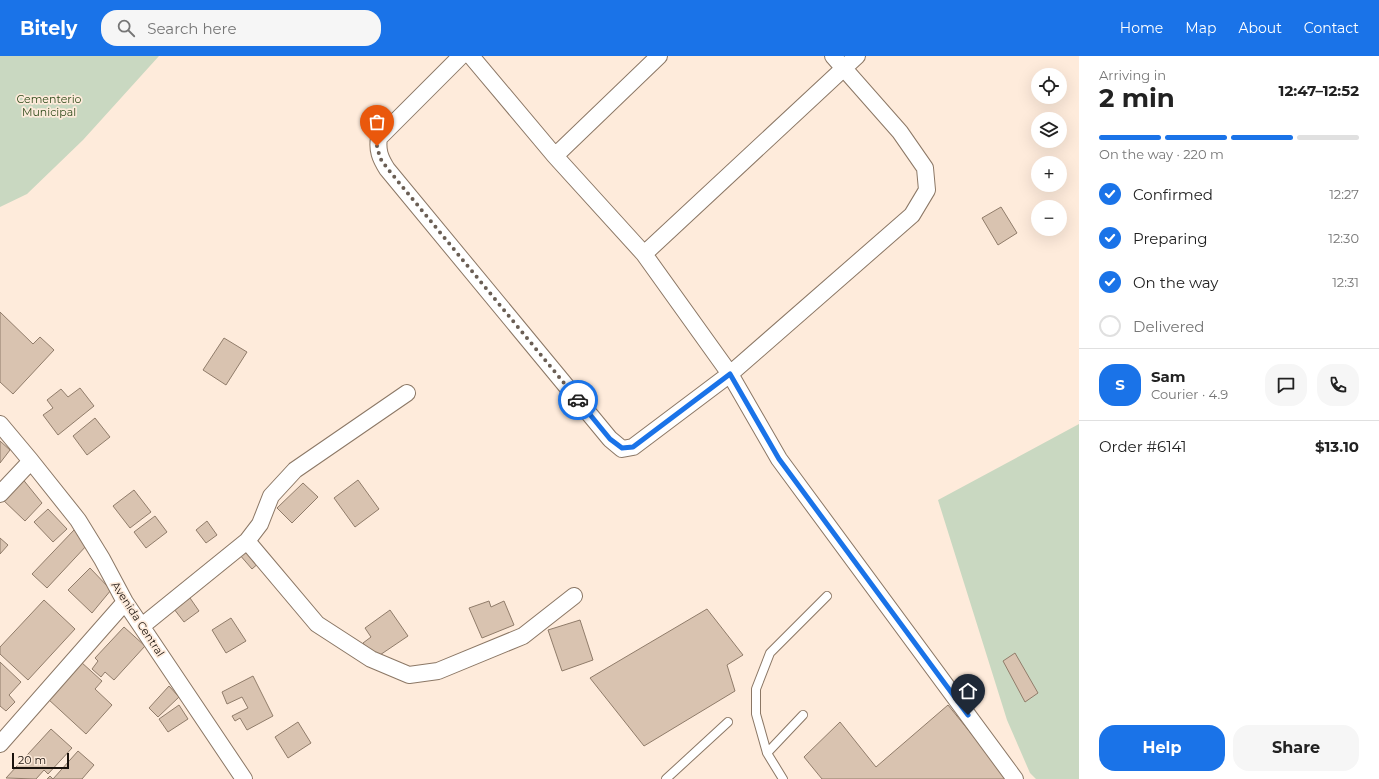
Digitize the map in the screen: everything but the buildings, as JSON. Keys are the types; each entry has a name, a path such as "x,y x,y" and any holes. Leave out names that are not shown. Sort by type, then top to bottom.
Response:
{"street":[{"path":"461,56 379,138 377,146 380,158 610,439 622,448 633,447 730,374 912,215 927,190 925,168 900,132 833,56"},
{"path":"471,56 555,156 644,254 730,374 779,459 1015,779"},
{"path":"555,156 659,56"},
{"path":"644,254 857,56"},
{"path":"142,626 246,541 260,524 272,496 295,470 407,392"},
{"name":"Avenida Central","path":"0,424 32,461 78,520 102,559 125,602 244,779"},
{"path":"0,494 32,461"},
{"path":"246,541 317,624 370,659 410,676 438,671 523,636 574,596"},
{"path":"0,744 125,602"}],"lane":[{"path":"783,779 767,753 756,714 756,689 770,653 827,596"},
{"path":"767,753 803,715"},
{"path":"666,779 728,722"}],"green space":[{"name":"Cementerio Municipal","path":"0,56 159,56 83,140 27,194 0,207"},
{"path":"1079,424 1079,779 1036,779 1030,773 1007,720 938,500"}],"way so far":[{"path":"377,146 380,158 387,168 578,400"}],"route":[{"path":"578,400 610,439 622,448 633,447 730,374 779,459 968,715"}]}
